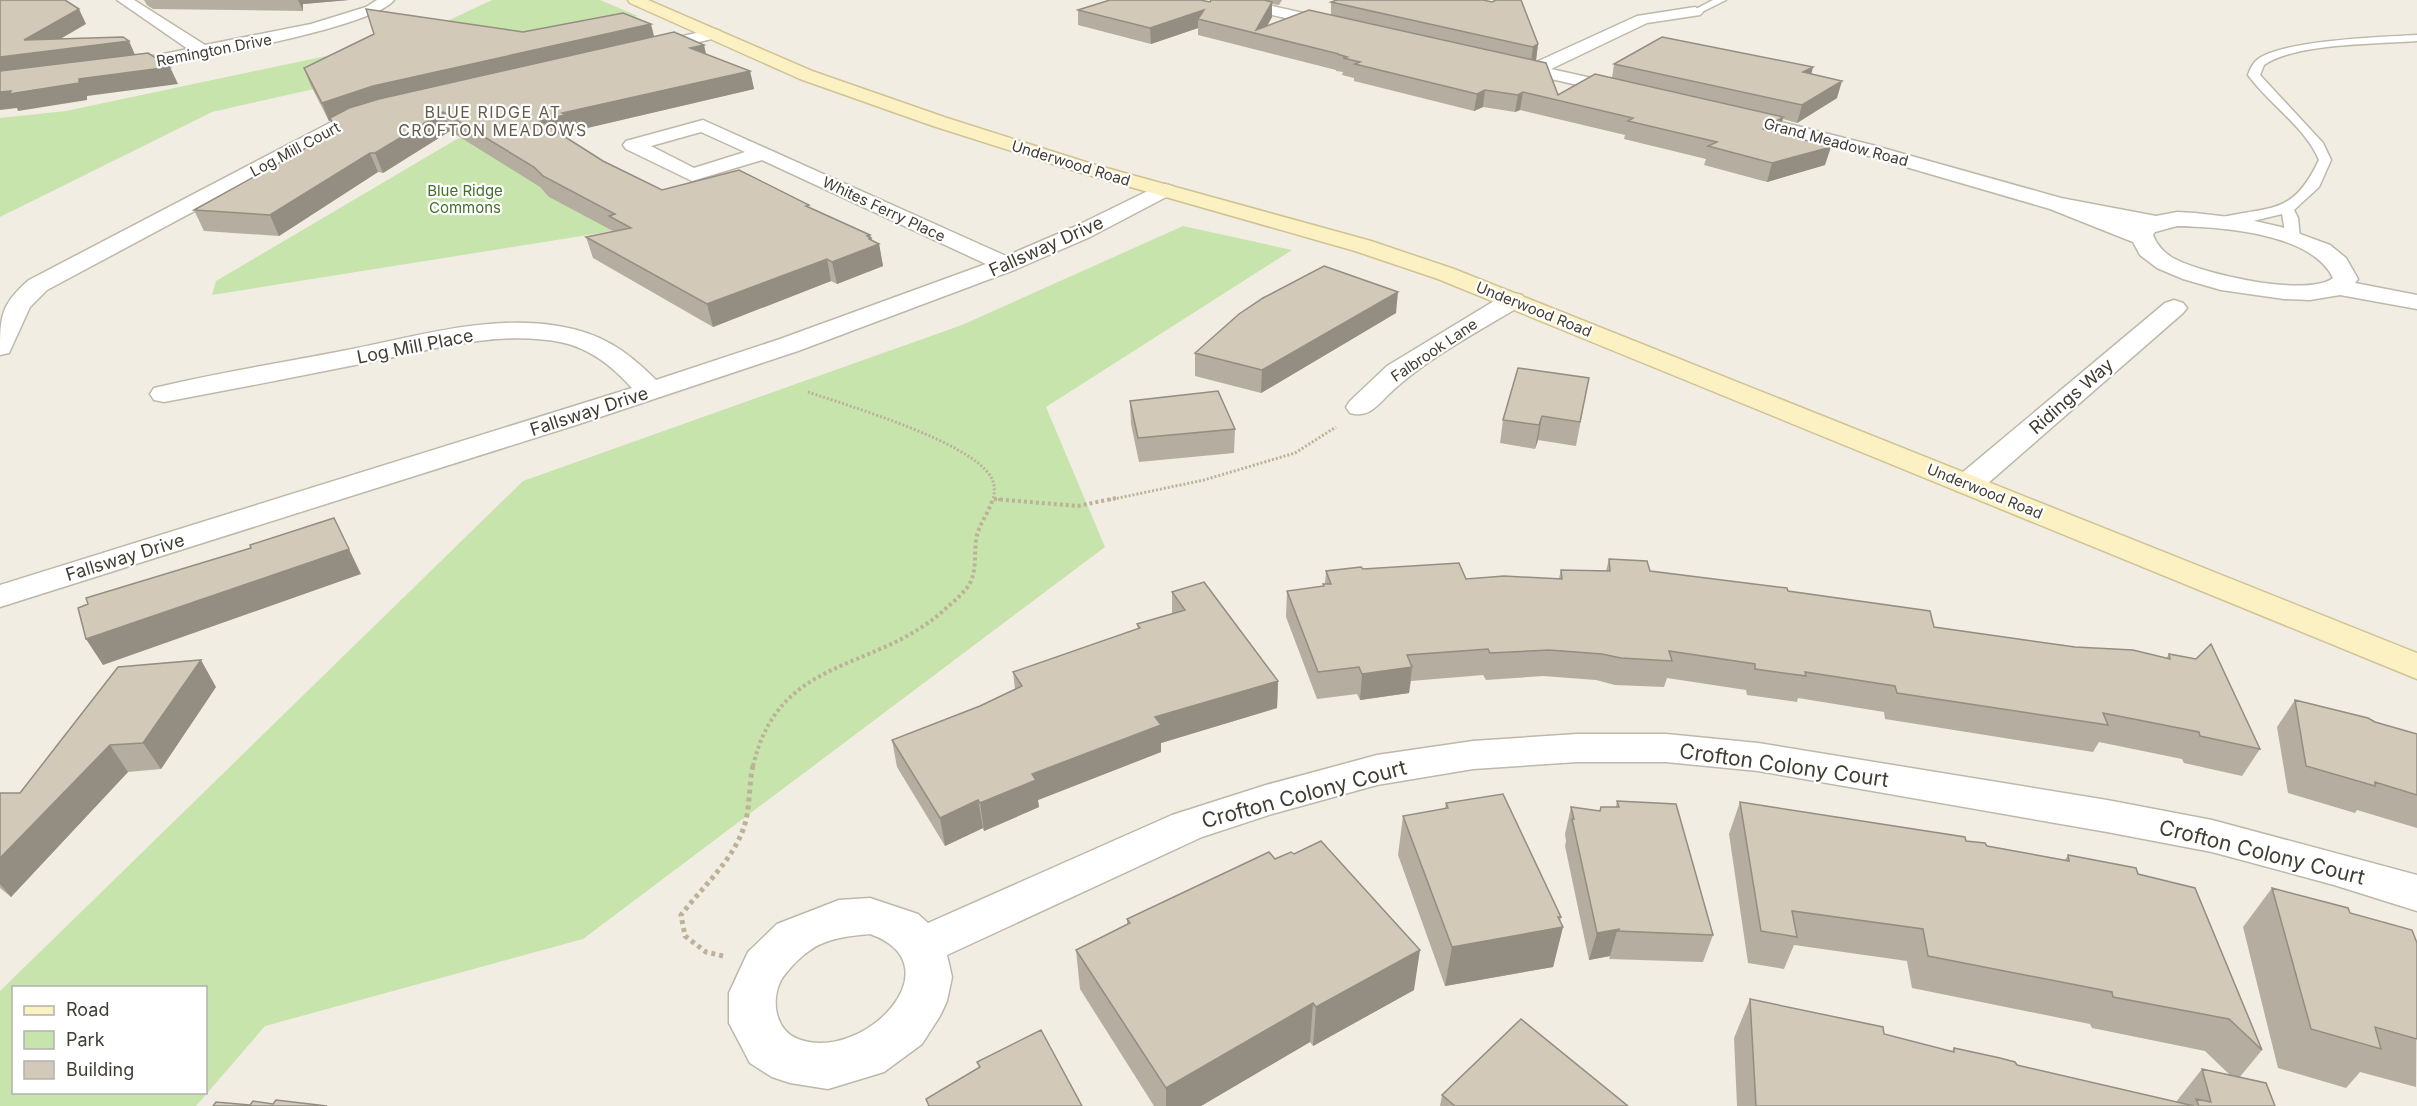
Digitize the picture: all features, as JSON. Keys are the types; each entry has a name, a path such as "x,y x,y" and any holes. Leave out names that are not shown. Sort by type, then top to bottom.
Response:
{"street":[{"path":"124,0 204,52"},
{"name":"Remington Drive","path":"97,72 314,28 371,10 387,0"},
{"name":"Underwood Road","path":"635,0 806,75 940,122 1165,190 1363,246 1446,274 2417,667"},
{"path":"1226,0 1351,28"},
{"path":"1534,70 1643,19 1695,12"},
{"path":"633,53 714,34"},
{"path":"1488,59 1639,94"},
{"name":"Log Mill Court","path":"0,347 17,303 38,285 348,121 392,108"},
{"name":"Grand Meadow Road","path":"1720,113 1865,149 2149,230 2176,219 2224,221 2250,225 2293,238 2321,250 2336,260 2341,279"},
{"name":"Whites Ferry Place","path":"763,153 692,175 633,145 703,126 763,153 1006,265"},
{"name":"Fallsway Drive","path":"0,596 651,391 897,307 1006,265 1082,232 1165,190"},
{"path":"2149,230 2142,242 2150,252 2185,271 2237,287 2311,293 2341,279 2417,294"},
{"path":"2185,271 2171,295 2191,304"},
{"path":"2341,279 2417,302"},
{"name":"Ridings Way","path":"1968,484 2191,304 2237,287"},
{"name":"Falbrook Lane","path":"1360,407 1397,372 1513,300"},
{"name":"Log Mill Place","path":"164,394 463,336 510,330 554,332 584,340 616,357 651,391"},
{"name":"Crofton Colony Court","path":"922,946 1187,826 1266,800 1377,770 1473,755 1577,748 1666,748 1758,757 2107,816 2212,836 2334,868 2417,893"},
{"path":"870,916 902,927 922,946 929,977 923,1001 905,1029 867,1056 828,1066 790,1061 767,1047 753,1023 753,993 764,966 793,937 839,918 870,916"}],"lane":[{"path":"1695,12 1721,0"},
{"path":"2224,221 2287,209 2314,184 2325,160 2319,146 2254,75 2262,60 2303,50 2417,38"},
{"path":"2287,209 2293,238"}],"path":[{"path":"764,966 706,952 685,936 681,915 724,861 742,832 749,813 749,787 758,741 779,707 802,686 847,662 921,628 955,601 970,583 975,565 974,541 994,499 992,477 980,463 927,436 808,392"},
{"path":"994,499 1078,506 1204,480 1295,453 1327,435 1360,407"}],"green space":[{"path":"492,0 600,0 638,16 212,112 0,217 0,118 66,111 411,38"},
{"name":"Blue Ridge Commons","path":"525,123 613,231 212,295 216,281 457,139"},
{"path":"1183,226 1292,250 1046,407 1105,547 583,939 265,1026 207,1093 207,986 12,986 12,1094 206,1094 196,1106 0,1106 0,991 523,481 962,325"}],"building":[{"path":"0,0 65,0 79,9 24,40 123,37 129,41 0,57"},
{"path":"1110,0 1210,2 1211,0 1264,0 1272,2 1256,30 1309,10 1546,63 1558,95 1595,74 1783,117 1763,129 1831,147 1772,163 1708,146 1717,142 1628,121 1633,118 1523,92 1518,95 1485,90 1477,94 1355,64 1360,62 1343,58 1347,57 1337,54 1339,54 1198,19 1204,10 1150,28 1078,10"},
{"path":"1337,0 1483,0 1492,2 1521,0 1538,44 1533,47 1331,2"},
{"path":"366,9 523,32 623,13 651,24 373,86 322,103 304,68 374,34"},
{"path":"674,32 704,45 690,48 750,71 562,113 565,115 540,121 603,161 662,190 739,170 809,205 806,206 870,235 867,236 871,238 869,239 879,244 832,262 827,259 707,304 586,237 631,228 609,216 615,214 543,176 534,167 443,112 375,153 370,153 270,215 194,210 337,131 330,118 349,108 379,99"},
{"path":"1662,37 1813,67 1803,72 1842,81 1802,105 1614,64"},
{"path":"148,53 170,67 79,79 79,83 9,94 11,91 0,92 0,71"},
{"path":"1324,266 1398,292 1262,370 1195,353 1239,314 1263,298"},
{"path":"1518,368 1589,378 1580,422 1542,416 1539,425 1503,420"},
{"path":"1218,391 1235,429 1138,438 1130,401"},
{"path":"334,518 349,549 86,639 78,608 88,604 86,598 251,548 250,545"},
{"path":"1609,559 1647,561 1650,571 1787,588 1788,591 1930,611 1934,627 2075,647 2133,650 2170,659 2169,654 2196,659 2211,644 2260,749 2200,736 2199,732 2103,713 2108,725 1897,693 1895,686 1805,672 1806,676 1755,669 1755,664 1669,651 1672,661 1549,650 1490,653 1488,649 1407,655 1412,667 1362,674 1359,667 1318,672 1287,591 1331,584 1326,571 1361,567 1363,569 1459,563 1466,579 1504,576 1562,579 1561,570 1610,571"},
{"path":"1204,582 1278,681 1155,717 1161,725 1032,774 1036,780 980,803 978,800 940,818 892,740 980,706 1022,686 1013,672 1140,628 1137,624 1185,610 1172,592"},
{"path":"201,660 143,743 110,745 0,858 0,793 20,793 118,667"},
{"path":"2295,700 2368,718 2417,734 2417,795 2375,782 2375,786 2306,766"},
{"path":"1503,794 1561,917 1558,917 1563,927 1452,947 1403,816 1448,808 1446,803"},
{"path":"1617,801 1676,804 1713,935 1617,931 1620,929 1597,933 1571,807 1600,811 1601,807 1619,807"},
{"path":"1740,802 1965,837 1966,841 1985,843 1987,846 2069,861 2068,855 2136,868 2138,874 2195,888 2262,1050 2229,1019 2113,997 2112,992 1928,956 1923,929 1792,911 1797,937 1761,931"},
{"path":"1321,841 1420,950 1316,1007 1313,1003 1166,1088 1076,950 1130,923 1127,919 1269,852 1275,859 1291,852 1294,854"},
{"path":"2272,888 2348,908 2350,913 2412,930 2417,943 2417,1039 2375,1027 2381,1049 2311,1029"},
{"path":"1750,999 1883,1027 1884,1034 1954,1052 1954,1048 2000,1058 2015,1062 2017,1065 2194,1106 1756,1106"},
{"path":"1521,1019 1628,1106 1455,1106 1442,1095"},
{"path":"1041,1030 1082,1106 929,1106 926,1099 980,1067 977,1062"},
{"path":"2202,1069 2266,1083 2275,1106 2199,1106 2196,1099 2211,1102"},
{"path":"276,1100 327,1106 213,1106 216,1102 250,1105 253,1101 273,1104"}],"district":[{"name":"BLUE RIDGE AT CROFTON MEADOWS","path":"493,121"}]}
